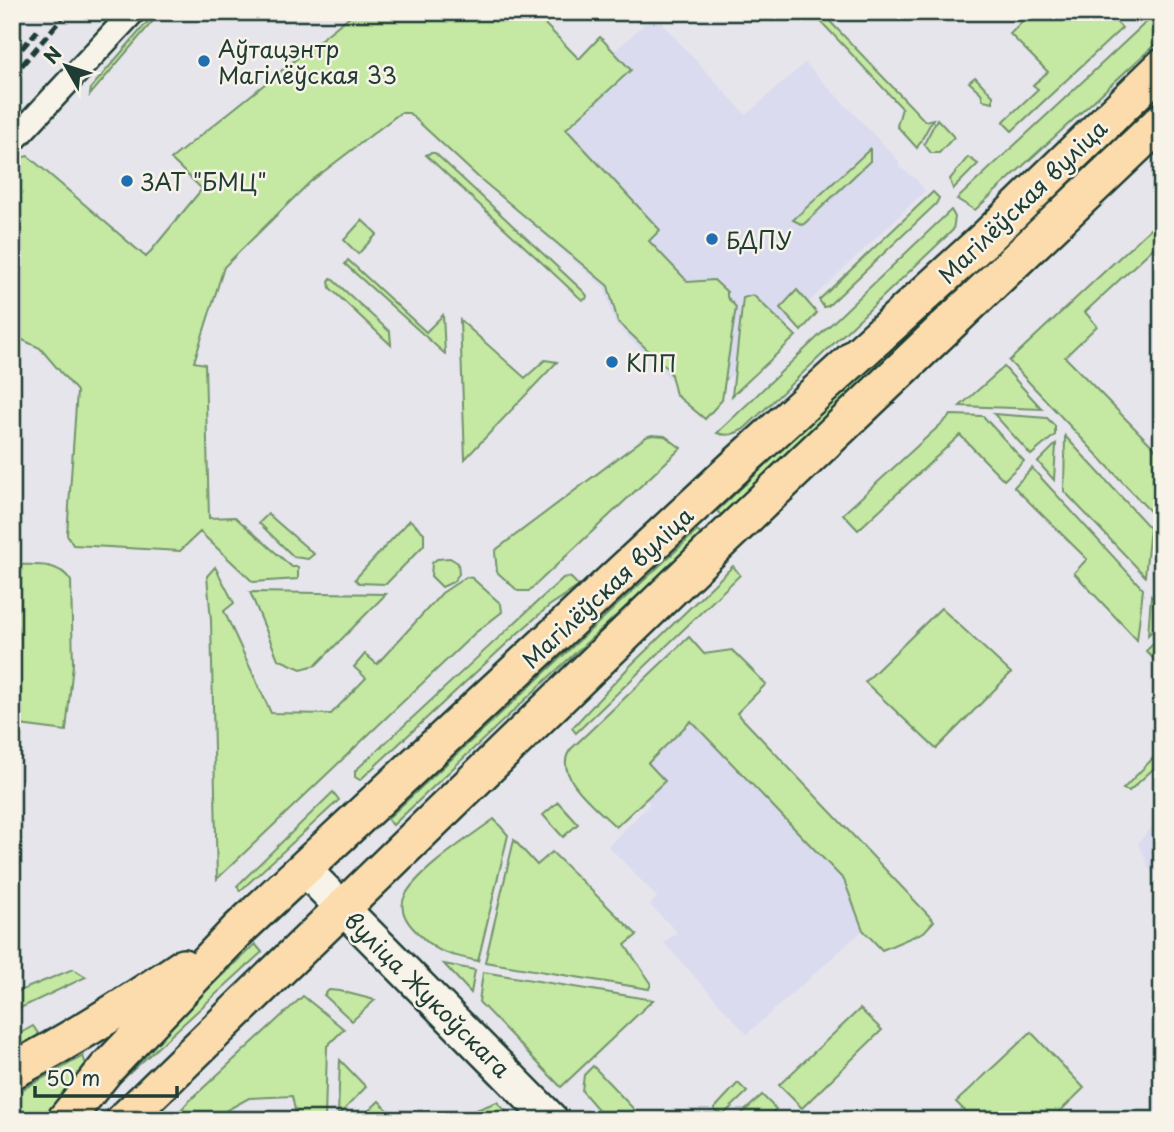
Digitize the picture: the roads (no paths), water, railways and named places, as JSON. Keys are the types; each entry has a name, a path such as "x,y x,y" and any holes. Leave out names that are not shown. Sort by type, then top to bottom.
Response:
{"main road":[{"name":"Магілёўская вуліца","path":"65,1120 106,1069 238,930 986,238 1162,66"},
{"name":"Магілёўская вуліца","path":"133,1110 711,550 1162,121"},
{"name":"вуліца Жукоўскага","path":"304,869 552,1120"},
{"path":"12,1071 128,1005 238,930"},
{"path":"89,1120 133,1110"}],"street":[{"path":"12,142 133,12"}],"railway":[{"path":"12,77 67,12"},
{"path":"12,60 37,31"}],"place":[{"name":"Аўтацэнтр Магілёўская 33","path":"204,61"},
{"name":"ЗАТ \"БМЦ\"","path":"127,181"},
{"name":"БДПУ","path":"712,239"},
{"name":"КПП","path":"612,362"}]}
